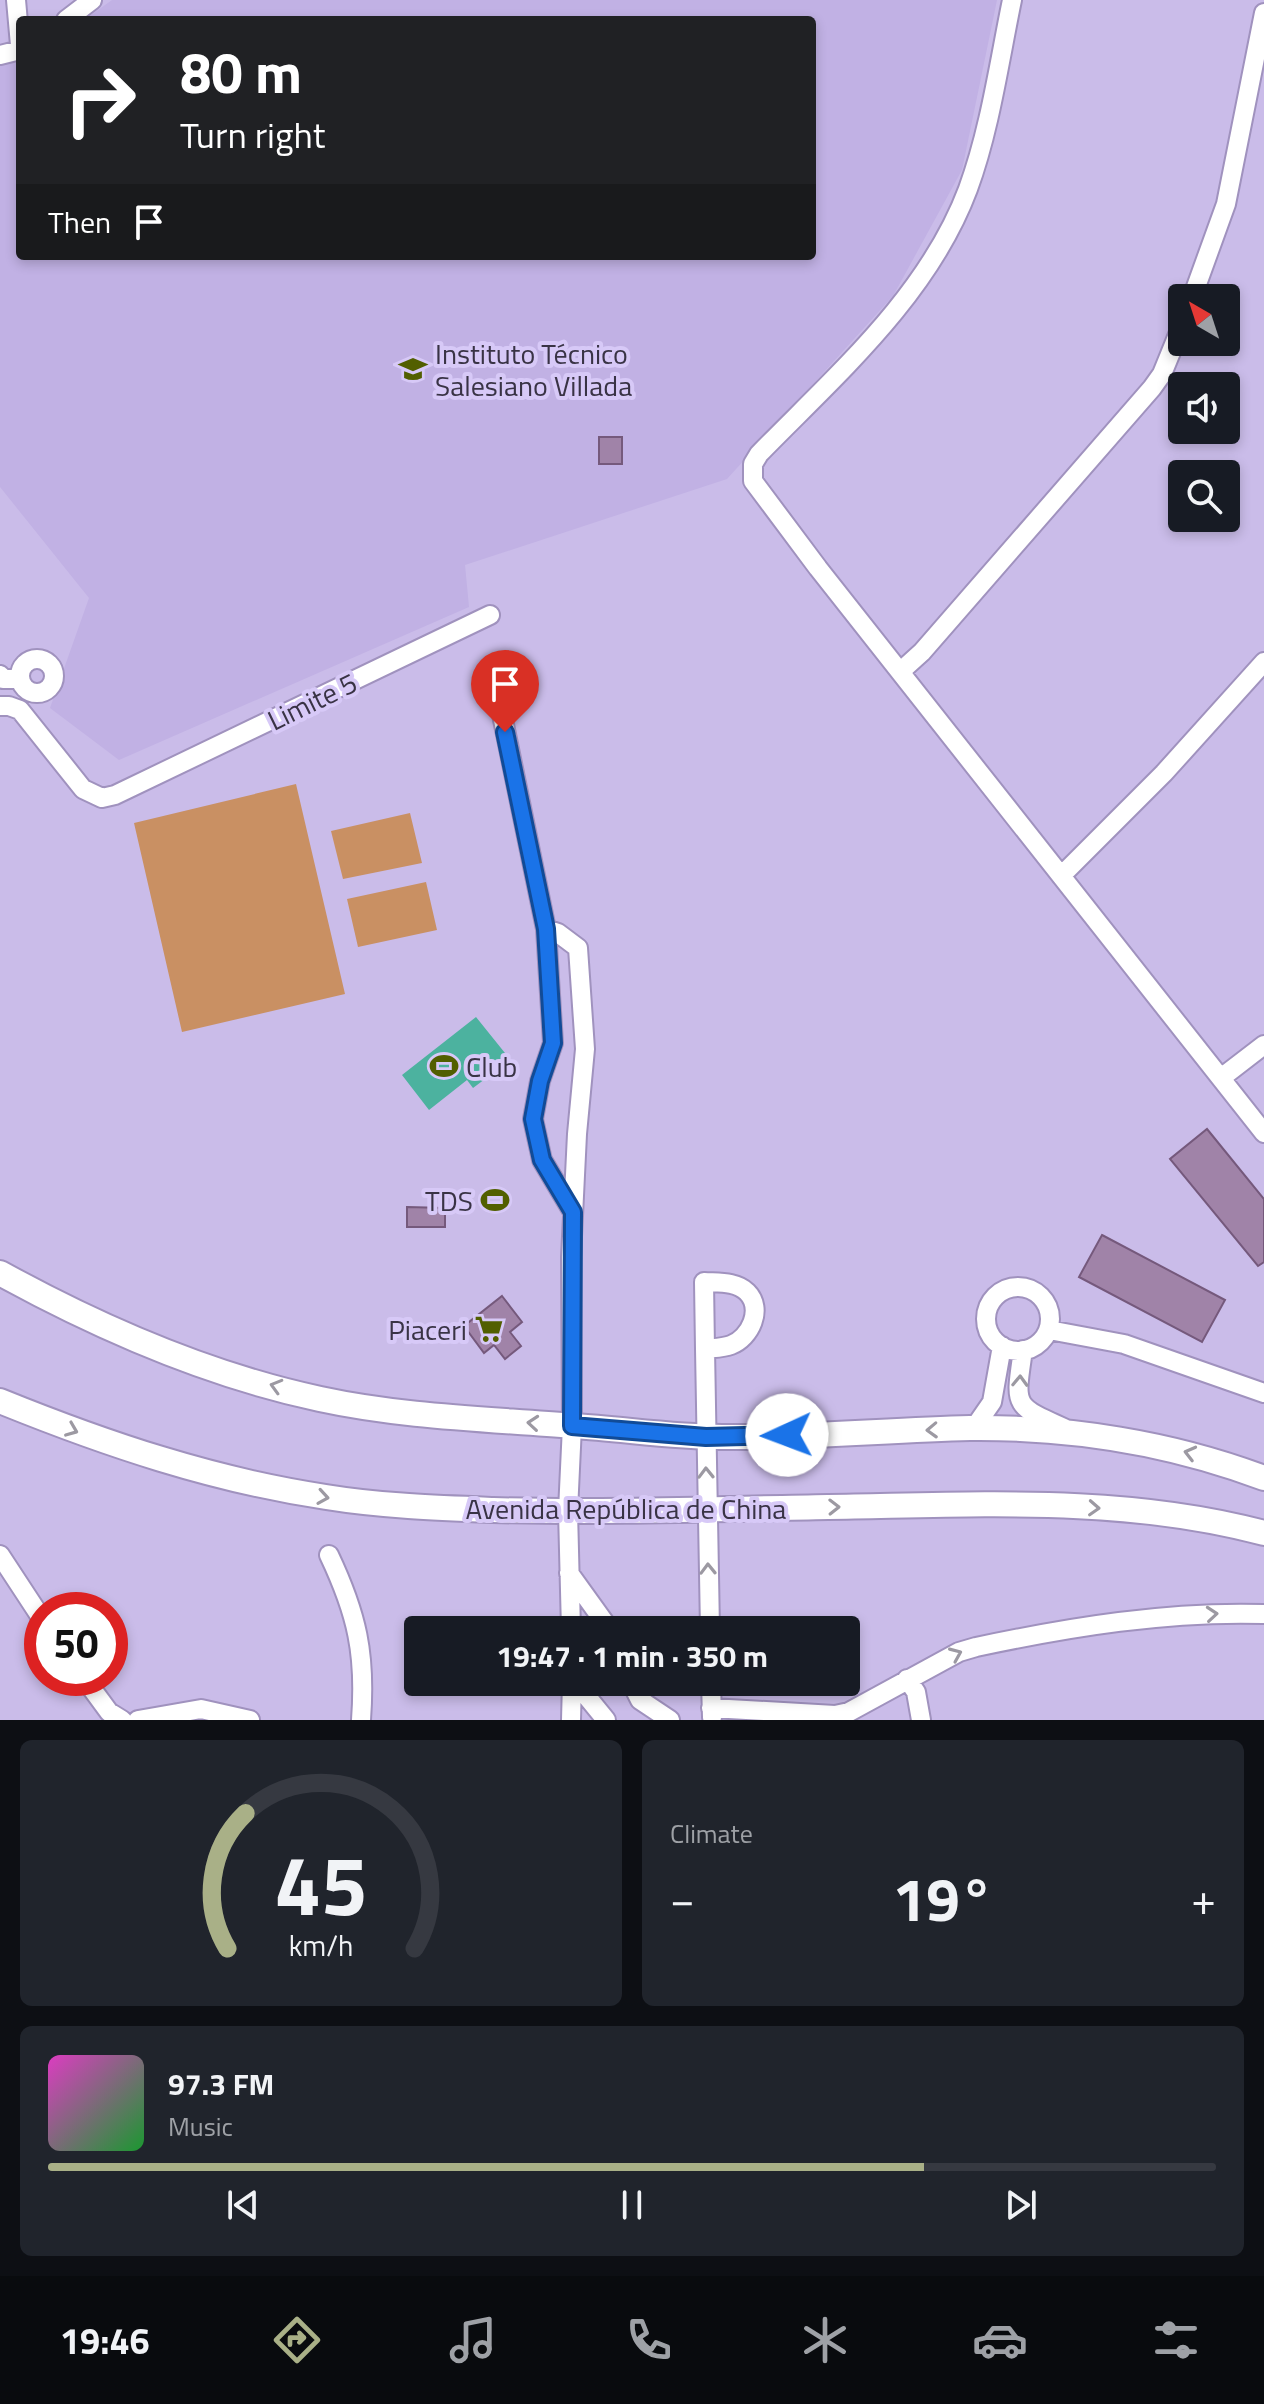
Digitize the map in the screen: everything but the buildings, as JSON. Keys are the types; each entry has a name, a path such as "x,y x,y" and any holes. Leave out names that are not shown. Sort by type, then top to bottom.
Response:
{"main road":[{"path":"0,1273 105,1327 215,1369 320,1399 398,1412 706,1437 974,1428 1077,1434 1166,1447 1215,1459 1264,1478"},
{"name":"Avenida República de China","path":"0,1401 91,1438 225,1478 275,1489 384,1503 568,1511 1031,1504 1143,1510 1221,1522 1264,1533"}],"street":[{"path":"71,16 92,0"},
{"path":"1012,0 980,151 957,216 936,254 887,321 759,454 753,464 753,481 1264,1133"},
{"path":"1197,284 1226,204 1264,13"},
{"path":"901,671 922,652 1152,388 1169,356"},
{"name":"Limite 5","path":"0,706 20,710 74,781 90,794 102,798 134,787 490,615"},
{"path":"1061,876 1164,773 1264,662"},
{"path":"493,671 546,929 553,1043 540,1081 533,1119 542,1160 573,1212"},
{"path":"0,675 3,679 19,679"},
{"path":"546,929 578,948 585,1049 573,1212 572,1426 568,1511 571,1616"},
{"path":"1221,1078 1264,1045"},
{"path":"1018,1287 1038,1293 1049,1311 1049,1330 1033,1347 1023,1350 1002,1346 989,1331 987,1321 992,1301 1008,1289 1018,1287"},
{"path":"1049,1330 1124,1344 1264,1393"},
{"path":"974,1428 992,1402 1002,1346"},
{"path":"705,1349 710,1616"},
{"path":"1023,1350 1018,1385 1022,1405 1028,1413 1077,1434"},
{"path":"0,1555 24,1592"},
{"path":"329,1555 352,1607 359,1636 363,1663 361,1720"},
{"path":"569,1573 600,1616"},
{"path":"712,1714 835,1715 849,1712 959,1652 1028,1636 1162,1618 1264,1614"},
{"path":"907,1679 916,1692 921,1720"},
{"path":"96,1696 114,1717 122,1720"},
{"path":"571,1720 572,1696"},
{"path":"585,1696 606,1720"},
{"path":"638,1696 670,1720"},
{"path":"138,1720 201,1709 250,1720"}],"shaded area":[{"name":"Instituto Técnico Salesiano Villada","path":"112,0 997,0 962,170 893,296 727,479 465,565 469,607 119,760 50,708 89,598 0,487 0,64 16,62 16,260 816,260 816,16 90,16"},
{"path":"296,784 345,994 182,1032 134,823"},
{"path":"410,813 422,863 343,879 331,831"},
{"path":"426,882 437,930 358,947 347,899"},
{"path":"476,1017 513,1063 473,1088 467,1080 429,1110 402,1075"}],"place":[{"name":"Instituto Técnico Salesiano Villada","path":"413,369"},
{"name":"Club","path":"444,1066"},
{"name":"TDS","path":"495,1200"},
{"name":"Piaceri","path":"489,1329"}],"route":[{"path":"505,732 546,929 553,1043 540,1081 533,1119 542,1160 573,1212 572,1426 706,1437 787,1435"}]}
